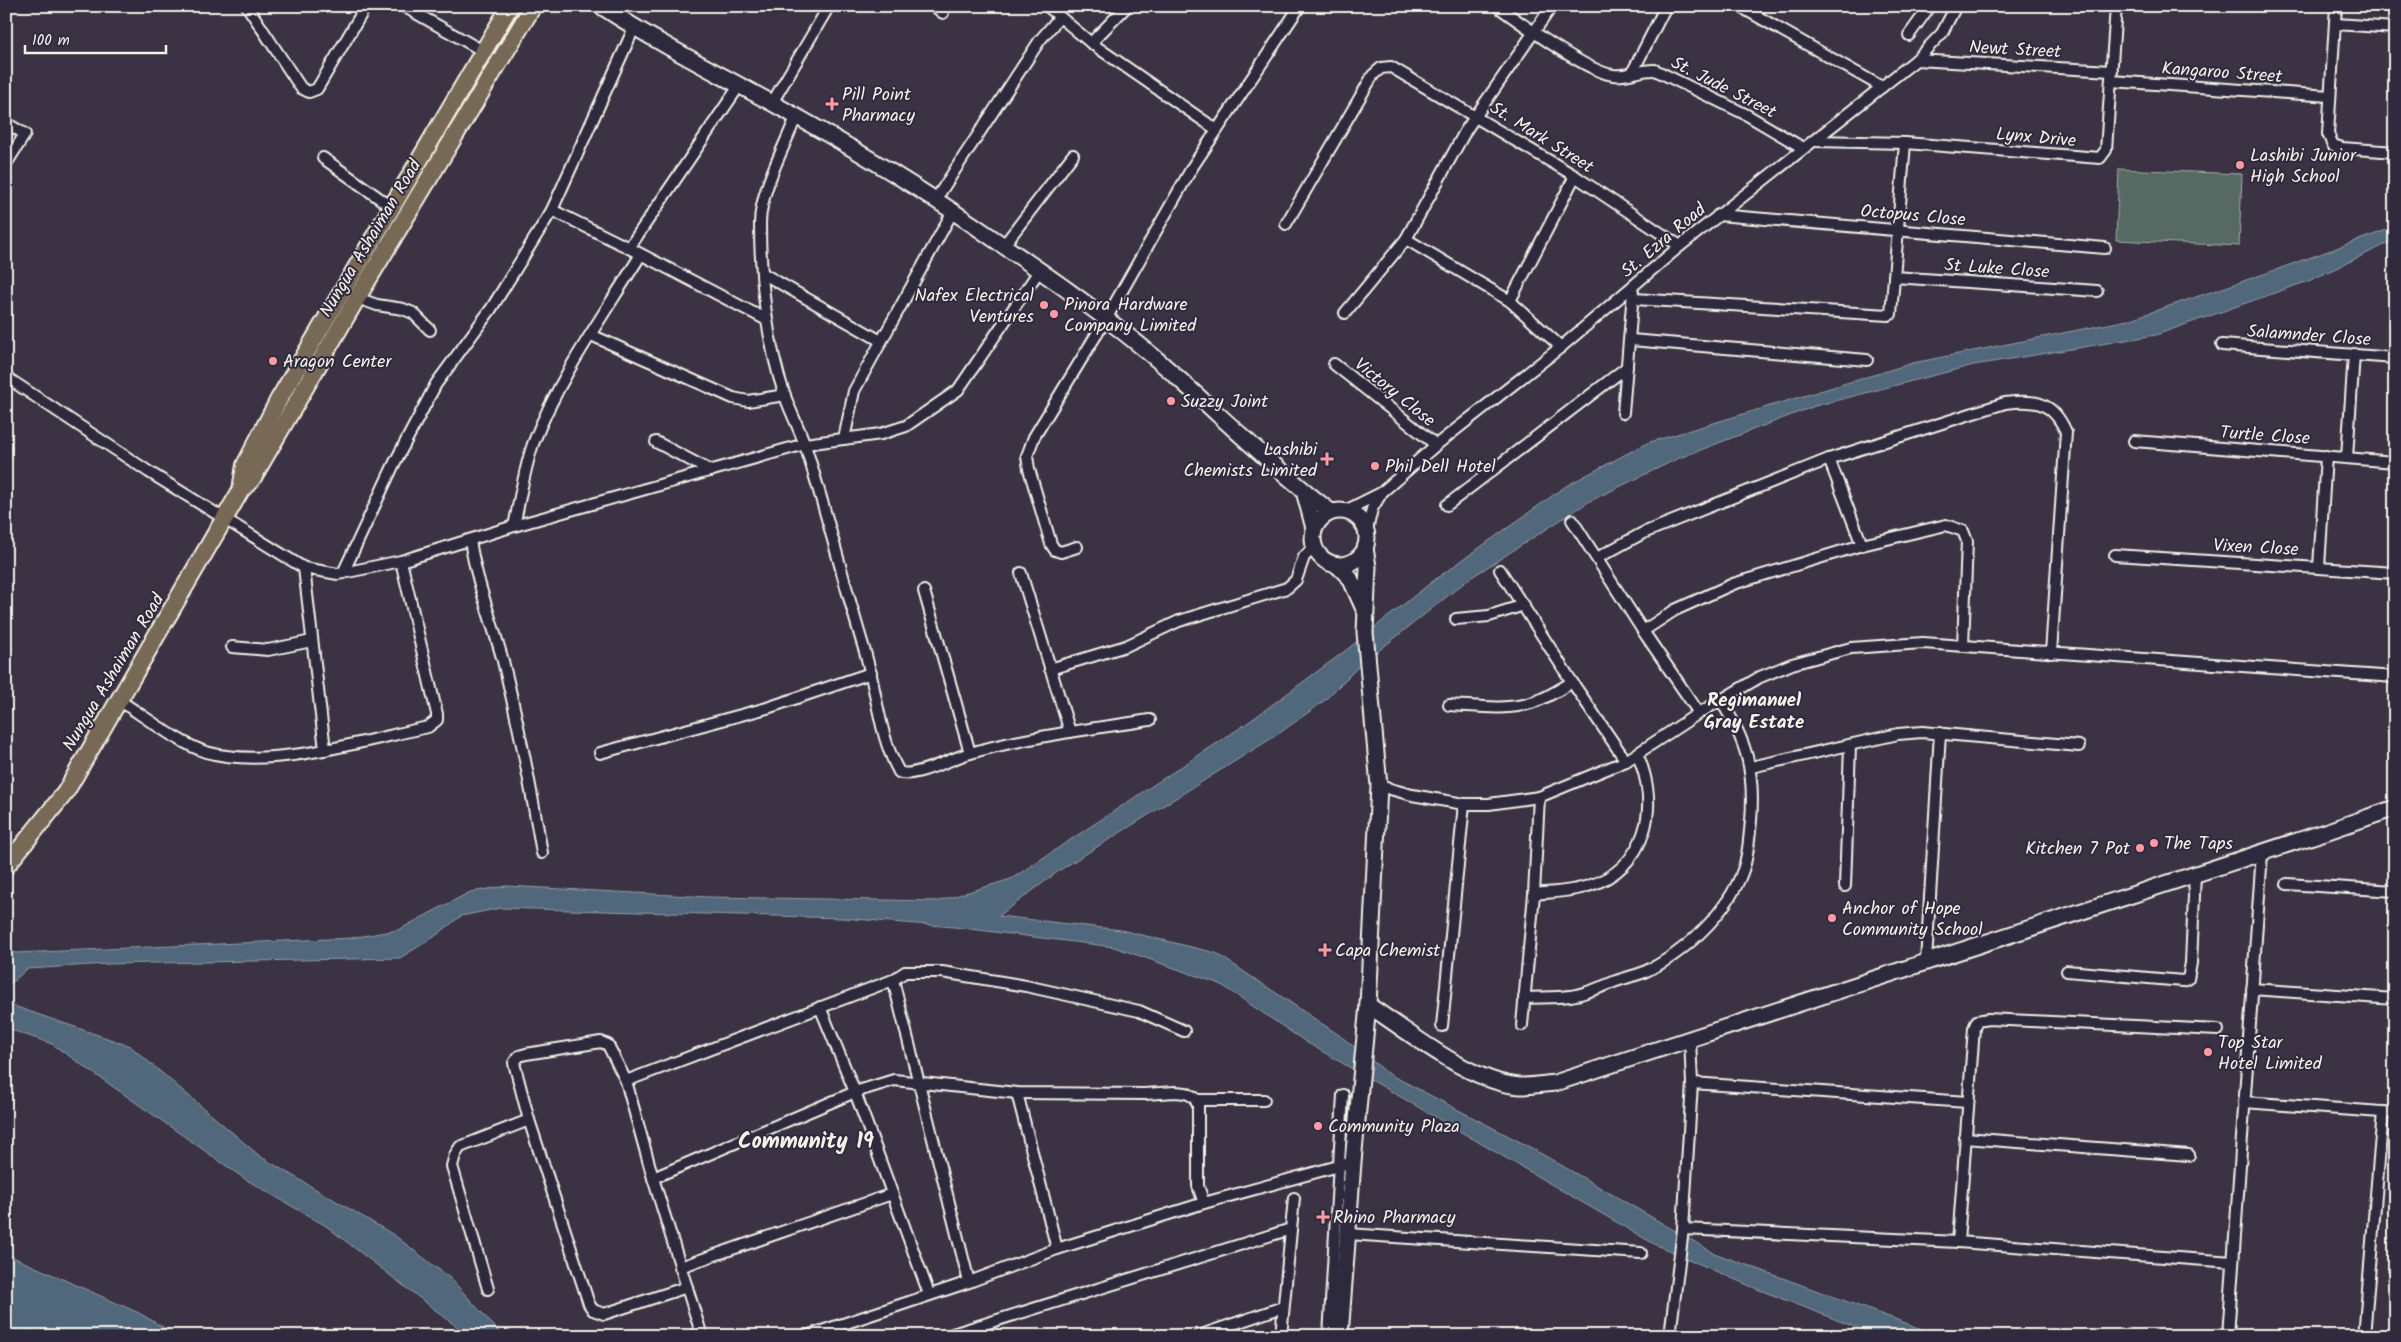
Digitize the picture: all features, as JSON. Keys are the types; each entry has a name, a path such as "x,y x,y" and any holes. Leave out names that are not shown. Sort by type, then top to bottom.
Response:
{"main road":[{"name":"Nungua Ashaiman Road","path":"6,866 65,793 120,701 241,490 279,399 510,6"},
{"name":"Nungua Ashaiman Road","path":"251,469 358,298 533,6"}],"street":[{"path":"247,6 301,88 309,92 317,90 366,6"},
{"path":"403,6 483,51"},
{"path":"601,6 634,28 772,103 936,199 1004,245 1106,319 1167,369 1304,491 1338,512 1359,519 1365,541 1368,567 1364,611 1365,632 1379,786 1368,1004 1346,1164 1329,1336"},
{"path":"772,103 829,6"},
{"path":"934,6 943,13"},
{"path":"1047,6 1092,44 1217,130"},
{"path":"1092,44 1127,6"},
{"path":"1077,548 1061,552 1055,550 1051,544 1029,469 1028,456 1034,437 1106,319 1193,166 1300,6"},
{"name":"St. Jude Street","path":"1497,6 1534,32 1598,71 1622,76 1645,69 1655,70 1747,115 1803,148"},
{"path":"1345,313 1406,239 1476,115 1552,6"},
{"path":"1632,73 1666,6"},
{"path":"1739,6 1882,86"},
{"path":"1909,35 1930,6"},
{"name":"St. Ezra Road","path":"1381,493 1436,446 1561,347 1718,215 1803,148 1815,141 1916,60 1942,33 1956,6"},
{"name":"Lynx Drive","path":"1815,141 1905,143 2100,158 2106,150 2116,6"},
{"path":"2336,6 2328,134 2333,145 2342,148 2395,152"},
{"path":"936,199 1040,40 1059,18"},
{"path":"2336,24 2395,28"},
{"path":"343,573 394,464 436,384 491,309 552,210 634,28"},
{"name":"Newt Street","path":"1916,60 2112,76"},
{"name":"St. Mark Street","path":"1286,224 1373,75 1381,68 1391,67 1476,115 1575,176 1680,246"},
{"name":"Kangaroo Street","path":"2112,76 2330,96"},
{"path":"629,248 739,86"},
{"path":"796,117 762,206 760,222 762,273 768,320 785,395 804,444 871,673 890,756 899,772 914,774 970,753 1070,732 1150,720"},
{"path":"6,123 25,134 6,164"},
{"path":"1634,299 1888,316 1893,310 1905,143"},
{"path":"1004,245 1073,155"},
{"path":"323,158 392,208"},
{"path":"1510,301 1575,176"},
{"path":"552,210 768,320"},
{"path":"844,439 854,391 953,211"},
{"name":"Octopus Close","path":"1718,215 2105,248"},
{"path":"1406,239 1510,301 1561,347"},
{"path":"514,526 533,444 571,368 640,256"},
{"path":"6,377 224,520 304,568 324,573 343,573 401,561 514,526 804,444 881,434 906,426 958,390 1039,271"},
{"path":"762,273 881,342"},
{"name":"St Luke Close","path":"1894,277 2097,291"},
{"path":"1623,413 1631,340 1633,286"},
{"path":"358,298 377,305 403,308 413,313 430,330"},
{"path":"591,335 733,398 748,401 785,395"},
{"path":"1631,340 1867,360"},
{"name":"Salamnder Close","path":"2222,345 2395,358"},
{"path":"2347,457 2354,354"},
{"name":"Victory Close","path":"1334,364 1436,446"},
{"path":"1447,506 1627,366"},
{"path":"1596,558 1643,532 1829,459 2005,403 2028,400 2047,406 2060,417 2066,432 2051,653"},
{"name":"Turtle Close","path":"2134,441 2395,462"},
{"path":"656,442 711,471"},
{"path":"2319,567 2326,456"},
{"path":"1829,459 1862,545"},
{"path":"1304,491 1314,528"},
{"path":"1381,493 1372,509 1365,541 1354,561 1337,564 1327,562 1319,556 1312,538 1314,528 1321,518 1381,493"},
{"path":"1572,520 1643,631 1699,713"},
{"path":"1643,631 1676,610 1733,584 1862,545 1946,525 1963,531 1967,541 1963,646"},
{"path":"470,540 474,562 519,729 542,852"},
{"path":"1050,669 1126,646 1179,621 1287,588 1296,580 1304,557 1314,547"},
{"name":"Vixen Close","path":"2115,555 2395,573"},
{"path":"120,701 204,751 251,758 325,750 428,727 436,720 437,714 401,561"},
{"path":"1337,564 1350,578 1364,611"},
{"path":"304,568 325,750"},
{"path":"1500,570 1572,682 1626,761"},
{"path":"1021,573 1070,732"},
{"path":"924,591 970,753"},
{"path":"1456,619 1490,616 1524,605"},
{"path":"232,647 268,650 312,641"},
{"path":"1379,786 1412,795 1464,804 1489,804 1539,797 1626,761 1720,699 1760,677 1792,664 1851,648 1923,643 2395,677"},
{"path":"600,753 767,708 871,673"},
{"path":"1449,705 1506,707 1530,704 1553,694 1572,682"},
{"path":"1524,998 1570,996 1593,991 1642,972 1658,964 1699,935 1724,905 1744,868 1752,814 1751,768 1746,745 1720,699"},
{"path":"1751,768 1898,734 1940,733 2079,746"},
{"path":"1926,962 1940,733"},
{"path":"1845,886 1850,746"},
{"path":"1534,894 1588,886 1607,877 1626,863 1639,846 1649,805 1646,772 1637,754"},
{"path":"1522,1025 1534,894 1539,797"},
{"path":"1442,1026 1464,804"},
{"path":"1368,1004 1444,1056 1481,1075 1502,1083 1520,1086 1555,1083 2395,808"},
{"path":"2228,1336 2262,853"},
{"path":"2067,971 2183,981 2188,979 2191,963 2194,874"},
{"path":"2287,884 2395,891"},
{"path":"626,1081 893,980 905,972 942,972 1026,986 1139,1011 1184,1031"},
{"path":"893,980 969,1282"},
{"path":"2252,989 2395,999"},
{"path":"820,1007 855,1092 929,1294"},
{"path":"1958,1242 1967,1102 1974,1028 1977,1021 1981,1019 2218,1030"},
{"path":"1670,1336 1682,1230 1692,1083 1690,1039"},
{"path":"687,1287 604,1314 593,1310 588,1304 514,1068 514,1063 518,1056 602,1042 608,1045 626,1081 653,1178 680,1267 687,1287 702,1336"},
{"path":"653,1178 855,1092 894,1080 1017,1094 1145,1094 1175,1092 1186,1093 1197,1100 1264,1100"},
{"path":"1692,1083 1967,1102"},
{"path":"1017,1094 1057,1249"},
{"path":"1340,1336 1348,1234 1342,1095"},
{"path":"1197,1100 1200,1115 1198,1186 1204,1203"},
{"path":"2244,1102 2395,1113"},
{"path":"2364,1336 2383,1112"},
{"path":"488,1288 452,1166 455,1155 460,1147 529,1120"},
{"path":"1965,1138 2189,1155"},
{"path":"807,1336 969,1282 1057,1249 1204,1203 1346,1164"},
{"path":"680,1267 892,1194"},
{"path":"1281,1336 1294,1198"},
{"path":"946,1336 1291,1229"},
{"path":"1682,1230 1958,1242 2233,1262"},
{"path":"1348,1234 1641,1253"},
{"path":"1198,1336 1283,1307"}],"green space":[{"path":"2119,169 2242,174 2239,246 2116,240"}],"water":[{"path":"2395,227 2395,240 2311,280 2156,335 1974,365 1815,406 1677,459 1590,501 1469,579 1357,668 1324,701 1277,735 1060,870 999,916 1121,930 1216,953 1339,1035 1389,1074 1526,1145 1714,1253 1941,1336 1878,1336 1752,1287 1654,1244 1306,1042 1220,984 1114,947 954,927 842,918 501,908 461,916 434,937 400,958 107,964 27,969 6,988 6,950 17,953 351,938 398,930 470,892 507,886 708,897 939,901 1011,879 1246,724 1345,651 1433,581 1566,486 1647,443 1913,363 2128,320"},
{"path":"6,1000 8,1004 130,1046 261,1157 394,1235 451,1279 503,1336 469,1336 326,1226 245,1179 52,1044 6,1028"},
{"path":"6,1254 139,1313 178,1336 37,1336 28,1331 23,1336 6,1336"}],"place":[{"name":"Pill Point Pharmacy","path":"832,104"},
{"name":"Lashibi Junior High School","path":"2240,165"},
{"name":"Nafex Electrical Ventures","path":"1044,305"},
{"name":"Pinora Hardware Company Limited","path":"1054,314"},
{"name":"Aragon Center","path":"273,361"},
{"name":"Suzzy Joint","path":"1171,401"},
{"name":"Lashibi Chemists Limited","path":"1327,459"},
{"name":"Phil Dell Hotel","path":"1375,466"},
{"name":"The Taps","path":"2154,843"},
{"name":"Kitchen 7 Pot","path":"2140,848"},
{"name":"Anchor of Hope Community School","path":"1832,918"},
{"name":"Capa Chemist","path":"1325,950"},
{"name":"Top Star Hotel Limited","path":"2208,1052"},
{"name":"Community Plaza","path":"1318,1126"},
{"name":"Rhino Pharmacy","path":"1323,1217"}],"district":[{"name":"Regimanuel Gray Estate","path":"1754,710"},
{"name":"Community 19","path":"806,1140"}]}
